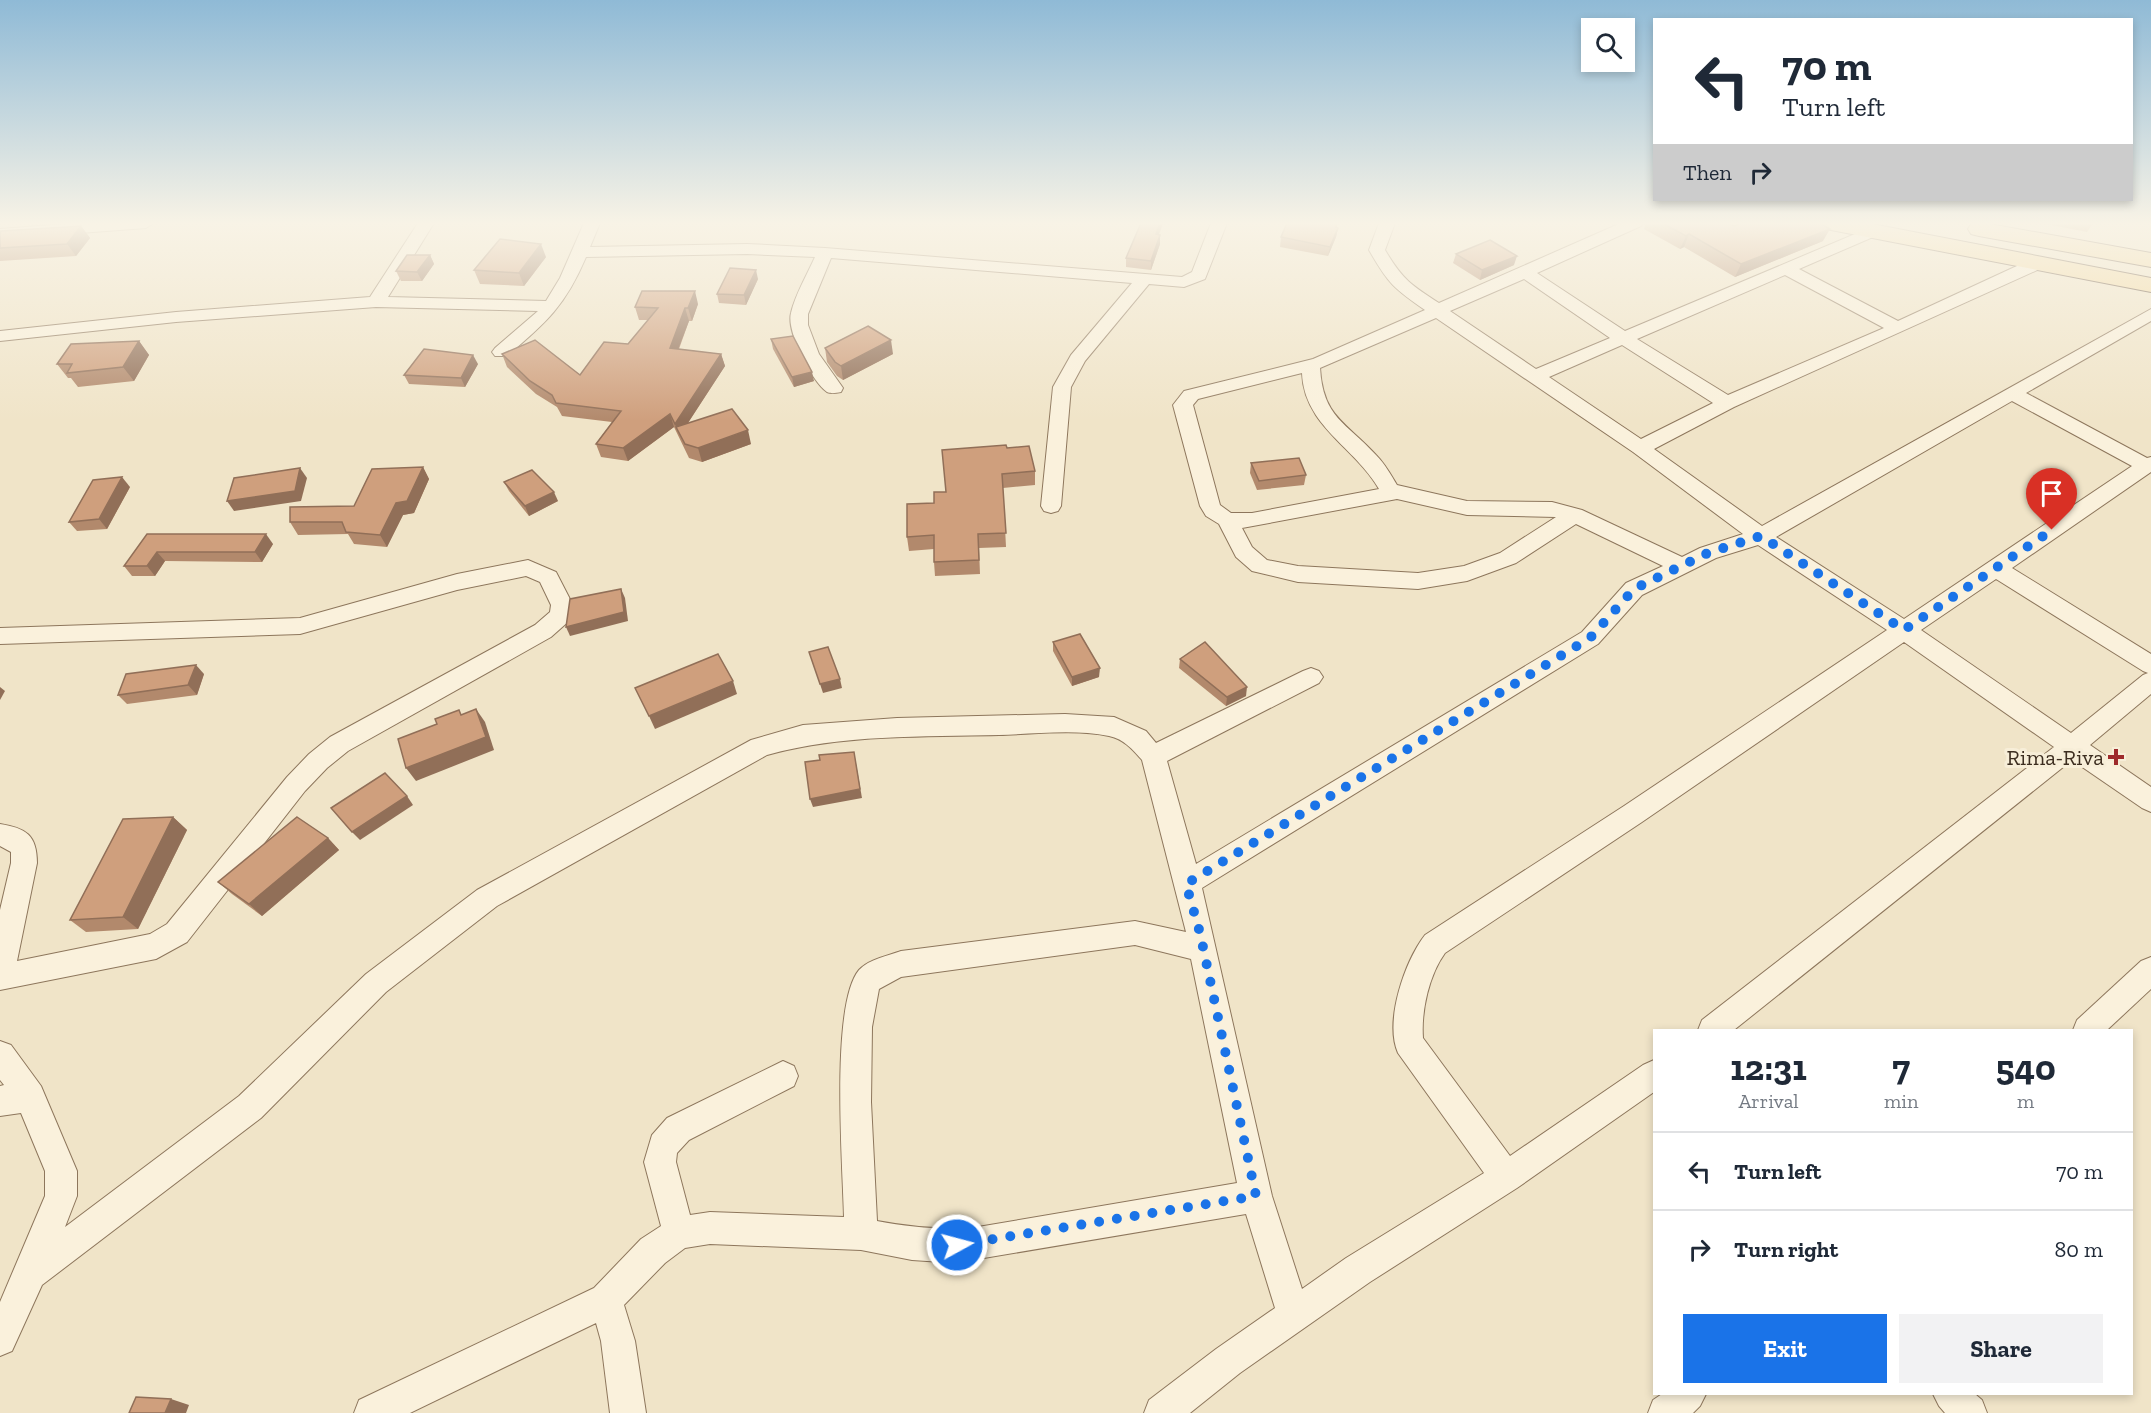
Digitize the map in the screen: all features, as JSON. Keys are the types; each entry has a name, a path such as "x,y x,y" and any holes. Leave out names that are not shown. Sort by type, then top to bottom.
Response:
{"street":[{"path":"375,302 383,289"},
{"path":"501,352 542,318 562,289"},
{"path":"810,289 799,314 799,322 811,357 834,388"},
{"path":"1051,506 1062,387 1077,359 1136,289"},
{"path":"1406,289 1640,448 1761,536 1904,630 2151,801"},
{"path":"1488,289 1311,365 1191,395 1183,405 1210,506 1215,514 1239,522 1391,492 1467,508 1552,509 1575,515 1682,566"},
{"path":"1550,289 1727,403"},
{"path":"1536,376 1738,289"},
{"path":"1823,289 1898,328"},
{"path":"1640,448 1727,403 1982,289"},
{"path":"0,336 176,317 375,302 551,306"},
{"path":"1186,884 1590,638 1634,589 1708,553 1761,536 2151,314"},
{"path":"1311,365 1317,406 1330,426 1369,459 1391,492"},
{"path":"1506,1177 1408,1043 1407,1022 1423,960 1436,944 2149,465 2012,393"},
{"path":"1227,519 1244,552 1260,566 1298,574 1418,581 1467,573 1508,558 1575,515"},
{"path":"0,636 300,626 457,582 519,568 539,571 548,577 562,605 561,615 543,631 339,744 318,760 296,784 177,933 156,946 0,975 24,863 24,847 12,837 0,835"},
{"path":"1996,568 2151,665"},
{"path":"1153,756 1311,677"},
{"path":"1713,1029 2151,681"},
{"path":"30,1274 241,1114 376,983 481,903 760,747 803,735 897,728 1065,724 1114,727 1137,738 1153,756 1204,950 1256,1196 1294,1315"},
{"path":"861,1234 856,1065 858,1012 867,983 872,977 901,964 1135,933 1204,950"},
{"path":"2088,1029 2151,970"},
{"path":"0,1055 15,1099 61,1171 63,1182 62,1196 0,1339"},
{"path":"679,1233 660,1162 663,1146 678,1129 783,1076"},
{"path":"1162,1413 1228,1361 1358,1270 1506,1177 1653,1078"},
{"path":"372,1413 606,1300 652,1251 679,1233 710,1228 861,1234 912,1244 942,1246 972,1244 1256,1196"},
{"path":"606,1300 618,1341 628,1413"},
{"path":"1666,1413 1687,1395"},
{"path":"1952,1395 1969,1413"}],"building":[{"path":"720,289 747,289 744,295 717,294"},
{"path":"642,291 695,291 688,308 685,308 670,348 721,354 675,424 670,414 623,448 596,444 621,411 556,403 552,395 530,381 502,354 535,340 580,375 604,342 628,344 658,308 635,307"},
{"path":"868,326 891,340 841,366 835,362 825,348"},
{"path":"793,336 812,372 792,377 771,339"},
{"path":"139,341 123,367 67,373 72,364 57,364 71,344"},
{"path":"424,349 473,355 461,378 404,375"},
{"path":"732,409 748,430 698,448 685,444 676,427"},
{"path":"1006,445 1007,448 1029,446 1035,471 1002,474 1006,533 978,534 979,560 934,562 934,535 907,537 907,504 934,503 934,492 946,492 942,450"},
{"path":"1299,458 1306,475 1259,481 1251,463"},
{"path":"423,467 407,501 396,503 380,535 346,532 342,522 290,522 290,507 354,506 372,469"},
{"path":"300,468 295,491 227,501 234,478"},
{"path":"532,470 554,492 525,506 504,482"},
{"path":"122,477 99,519 69,522 93,480"},
{"path":"147,534 266,534 255,552 157,552 147,566 124,566"},
{"path":"621,589 624,612 566,627 570,599"},
{"path":"1080,634 1100,668 1072,677 1053,642"},
{"path":"1205,642 1247,687 1227,697 1180,659"},
{"path":"828,647 840,679 820,684 809,652"},
{"path":"718,654 733,681 649,716 635,688"},
{"path":"196,665 188,685 118,695 126,674"},
{"path":"476,709 486,737 406,768 398,739 437,724 435,719 459,710 461,715"},
{"path":"854,752 860,789 810,799 805,762 820,760 819,755"},
{"path":"385,773 407,796 352,832 331,808"},
{"path":"173,817 123,917 70,920 123,819"},
{"path":"297,817 328,838 249,904 218,882"},
{"path":"136,1397 171,1399 165,1413 129,1413"}],"place":[{"name":"Rima-Riva","path":"2116,757"}],"route":[{"path":"957,1245 1256,1196 1196,915 1186,884 1590,638 1634,589 1708,553 1761,536 1904,630 2052,530"}]}
